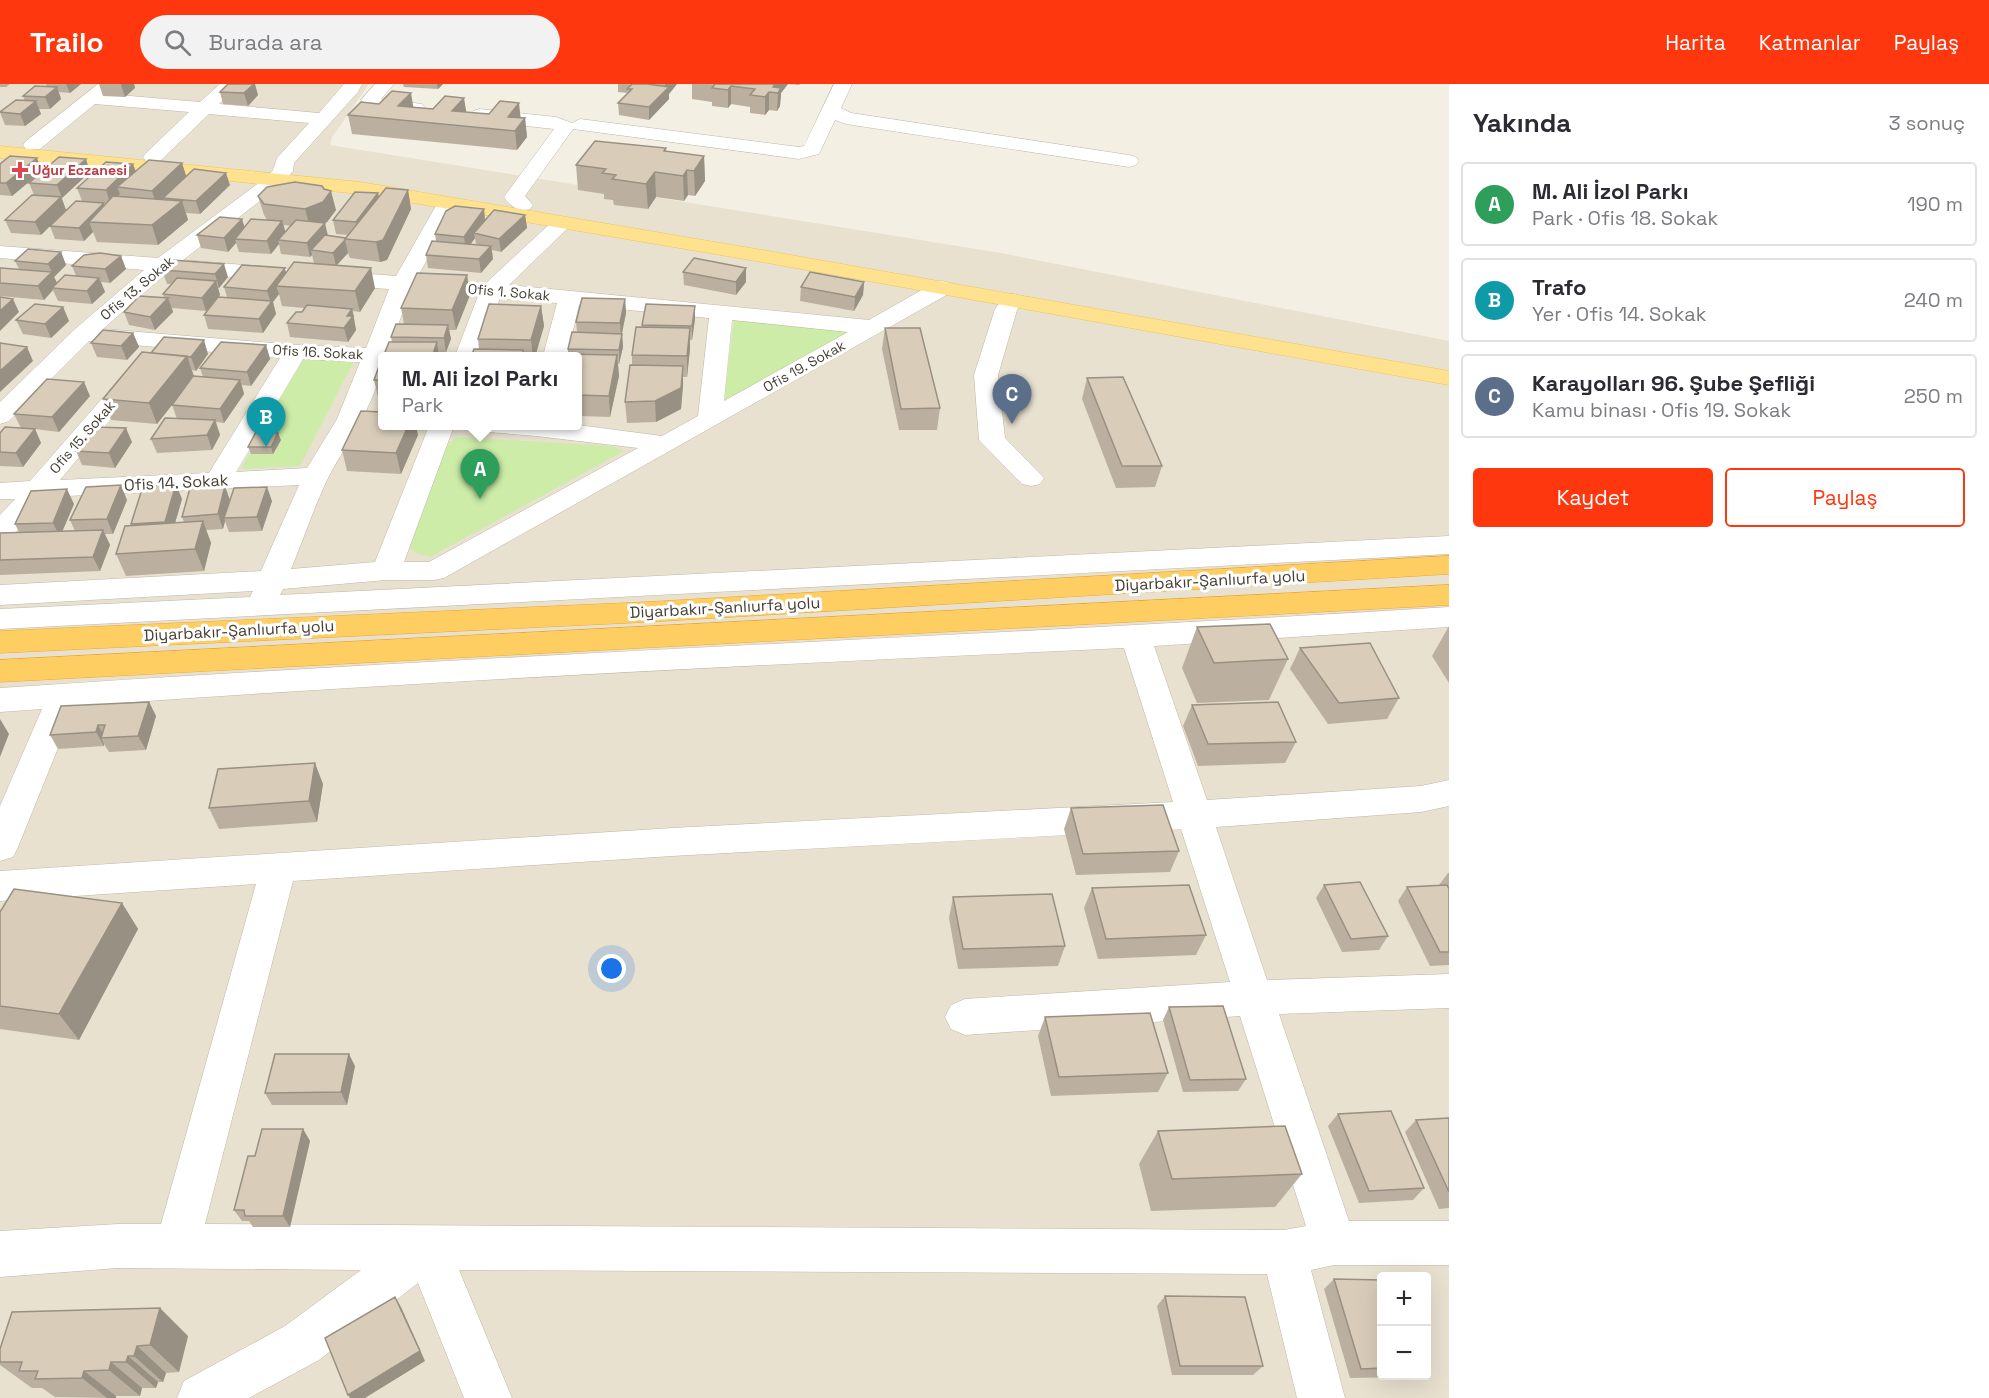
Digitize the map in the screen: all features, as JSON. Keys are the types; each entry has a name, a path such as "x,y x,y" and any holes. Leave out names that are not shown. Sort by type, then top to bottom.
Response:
{"highway":[{"name":"Diyarbakır-Şanlıurfa yolu","path":"0,642 647,612 1449,565"},
{"name":"Diyarbakır-Şanlıurfa yolu","path":"0,671 1449,595"}],"main road":[{"path":"0,142 153,157 360,188 1449,378"},
{"path":"0,152 279,175 345,176 1449,364"}],"street":[{"path":"33,145 109,84"},
{"path":"153,157 230,84"},
{"path":"279,175 284,162 352,88 353,84"},
{"path":"385,84 370,100 374,104 439,111"},
{"path":"461,113 799,153 812,150 835,116 843,84"},
{"path":"92,98 323,119"},
{"path":"835,116 1129,161"},
{"path":"522,205 514,197 567,125"},
{"name":"Ofis 13. Sokak","path":"0,416 84,334 162,266 279,175"},
{"path":"266,593 316,476 361,419 374,355 403,283 447,204"},
{"path":"468,352 492,290 562,223"},
{"path":"0,273 11,253"},
{"name":"Ofis 1. Sokak","path":"11,253 492,290 873,327"},
{"name":"Ofis 19. Sokak","path":"386,571 434,571 666,444 942,288"},
{"path":"556,352 570,298"},
{"path":"1013,301 1005,309 986,375 992,440 1031,478"},
{"path":"710,419 721,312"},
{"name":"Ofis 16. Sokak","path":"84,334 296,352 374,355"},
{"name":"Ofis 15. Sokak","path":"0,533 165,342"},
{"path":"218,480 296,352"},
{"path":"0,619 266,593 386,571 439,430"},
{"path":"560,430 666,444"},
{"name":"Ofis 14. Sokak","path":"0,491 316,476"},
{"path":"0,595 266,593 1031,568 1449,545"},
{"path":"0,699 293,679 1136,637 1449,617"},
{"path":"1136,637 1334,1243"},
{"path":"0,848 63,696"},
{"path":"0,885 672,842 1193,814 1421,799 1449,793"},
{"path":"177,1246 278,868"},
{"path":"965,1017 1253,998 1449,991"},
{"path":"0,1254 118,1246 1284,1252 1334,1243 1449,1243"},
{"path":"201,1398 302,1343 427,1248"},
{"path":"427,1248 488,1398"},
{"path":"1284,1252 1321,1398"}],"shaded area":[{"path":"0,84 369,84 332,137 330,145 1001,253 1449,341 1449,1398 0,1398"}],"green space":[{"path":"734,320 849,331 854,334 732,402 724,397"},
{"path":"303,357 354,361 300,466 241,469"},
{"path":"456,437 611,446 624,451 430,557 407,547 443,450"}],"building":[{"path":"228,84 254,84 244,93 220,92"},
{"path":"632,84 669,87 649,107 618,103 632,89 627,89"},
{"path":"715,84 775,84 773,87 781,88 778,93 769,92 765,97 750,95 755,89 731,86 728,90 712,88"},
{"path":"35,86 57,87 45,97 23,96"},
{"path":"392,91 411,93 398,106 433,109 445,96 464,98 452,111 489,114 500,101 519,103 508,117 525,118 515,131 348,115 361,102 379,104"},
{"path":"16,100 36,101 20,114 0,112"},
{"path":"595,141 666,148 664,151 704,156 694,171 687,170 683,176 655,172 646,184 612,179 616,175 602,173 606,169 576,165"},
{"path":"10,156 37,158 6,183 0,183 0,164"},
{"path":"59,157 86,159 57,185 29,183"},
{"path":"149,160 182,163 152,191 117,187"},
{"path":"106,162 133,164 106,190 77,188"},
{"path":"194,169 226,173 196,201 163,198"},
{"path":"295,182 322,186 331,191 323,202 305,209 264,204 258,196 267,187"},
{"path":"386,188 408,190 383,240 376,242 345,239"},
{"path":"355,192 378,193 356,222 333,220"},
{"path":"32,195 61,197 35,222 5,220"},
{"path":"113,196 182,201 152,225 89,222"},
{"path":"76,201 104,203 79,228 50,226"},
{"path":"455,206 484,209 464,237 435,234 446,211"},
{"path":"494,210 525,215 499,239 474,233"},
{"path":"220,217 242,219 224,238 197,235"},
{"path":"251,219 282,221 267,241 235,239"},
{"path":"296,220 325,223 307,243 278,240"},
{"path":"325,235 345,238 345,240 333,253 311,250"},
{"path":"432,241 491,246 479,259 426,255"},
{"path":"28,249 61,252 48,264 15,261"},
{"path":"100,253 121,256 105,269 72,266 84,255"},
{"path":"694,258 746,268 736,282 683,272"},
{"path":"172,260 224,264 215,274 162,270"},
{"path":"294,262 371,268 355,291 276,286"},
{"path":"242,265 285,268 267,291 224,287"},
{"path":"0,268 52,272 38,286 0,283"},
{"path":"810,272 864,282 855,297 801,287"},
{"path":"417,273 467,275 452,310 401,308"},
{"path":"65,275 99,278 87,291 52,288"},
{"path":"177,278 216,281 202,298 163,294"},
{"path":"139,296 168,298 150,317 124,312"},
{"path":"0,297 13,299 0,311"},
{"path":"218,297 272,301 259,319 204,315"},
{"path":"582,298 625,299 620,323 576,322"},
{"path":"35,304 63,307 45,324 16,320"},
{"path":"489,304 541,306 531,340 478,339"},
{"path":"646,304 695,306 692,326 642,325"},
{"path":"307,305 352,309 347,316 353,316 344,328 287,323 296,312 302,312"},
{"path":"396,324 448,325 444,338 391,337"},
{"path":"636,327 690,328 687,356 632,355"},
{"path":"885,328 920,328 940,408 901,409"},
{"path":"103,330 133,333 121,346 91,343"},
{"path":"572,332 622,334 619,350 568,349"},
{"path":"164,337 204,340 191,357 151,353"},
{"path":"221,342 266,345 247,372 200,368"},
{"path":"389,342 437,342 434,352 385,352"},
{"path":"0,343 27,347 0,371"},
{"path":"474,349 523,350 523,352 473,352"},
{"path":"142,352 187,356 149,403 103,399"},
{"path":"582,354 617,355 609,396 582,395"},
{"path":"630,365 683,366 681,388 655,401 625,402"},
{"path":"193,376 240,380 220,409 172,405"},
{"path":"1123,377 1162,466 1122,466 1087,378"},
{"path":"47,379 84,382 52,417 14,414"},
{"path":"361,411 378,412 378,430 406,430 396,453 342,450"},
{"path":"165,418 215,420 207,435 151,439"},
{"path":"5,427 35,429 16,453 0,452 0,433"},
{"path":"94,427 126,428 109,453 76,451"},
{"path":"256,432 278,433 271,447 248,447"},
{"path":"176,484 165,522 131,524 143,486"},
{"path":"121,485 107,519 70,520 86,487"},
{"path":"225,486 218,514 182,517 190,488"},
{"path":"267,487 257,517 224,518 234,488"},
{"path":"67,489 53,523 15,524 31,491"},
{"path":"203,521 195,549 116,554 125,526"},
{"path":"103,530 93,557 0,560 0,533"},
{"path":"1270,624 1288,659 1214,663 1197,627"},
{"path":"1370,643 1399,698 1339,703 1300,648"},
{"path":"149,702 138,736 101,738 105,725 98,725 96,732 50,735 61,706"},
{"path":"1278,702 1296,742 1208,744 1192,705"},
{"path":"315,763 309,801 209,808 218,769"},
{"path":"1163,805 1179,851 1083,854 1071,808"},
{"path":"1360,882 1388,936 1351,939 1324,885"},
{"path":"1189,885 1206,935 1106,939 1092,888"},
{"path":"1447,885 1449,889 1449,952 1440,952 1407,887"},
{"path":"14,889 122,903 59,1014 0,1006 0,912"},
{"path":"1052,894 1065,946 963,949 953,897"},
{"path":"1223,1006 1246,1079 1190,1080 1169,1007"},
{"path":"1150,1013 1168,1073 1059,1077 1045,1017"},
{"path":"275,1054 349,1054 341,1092 265,1093"},
{"path":"1391,1111 1424,1188 1369,1191 1338,1114"},
{"path":"1449,1118 1449,1192 1416,1120"},
{"path":"1285,1126 1302,1174 1172,1179 1158,1131"},
{"path":"262,1129 303,1129 283,1216 245,1216 244,1210 234,1210 248,1156 255,1156"},
{"path":"1334,1279 1377,1280 1377,1368 1361,1369"},
{"path":"1165,1296 1245,1297 1263,1366 1180,1366"},
{"path":"395,1297 420,1351 348,1395 325,1338"},
{"path":"160,1308 150,1345 137,1346 134,1356 128,1356 126,1362 111,1362 109,1370 84,1371 82,1378 35,1379 38,1371 19,1371 22,1362 0,1362 0,1349 12,1312"}],"place":[{"name":"Uğur Eczanesi","path":"20,170"},
{"name":"Karayolları 96. Şube Şefliği","path":"1012,424"},
{"name":"Trafo","path":"266,447"},
{"name":"M. Ali İzol Parkı","path":"480,499"}]}
